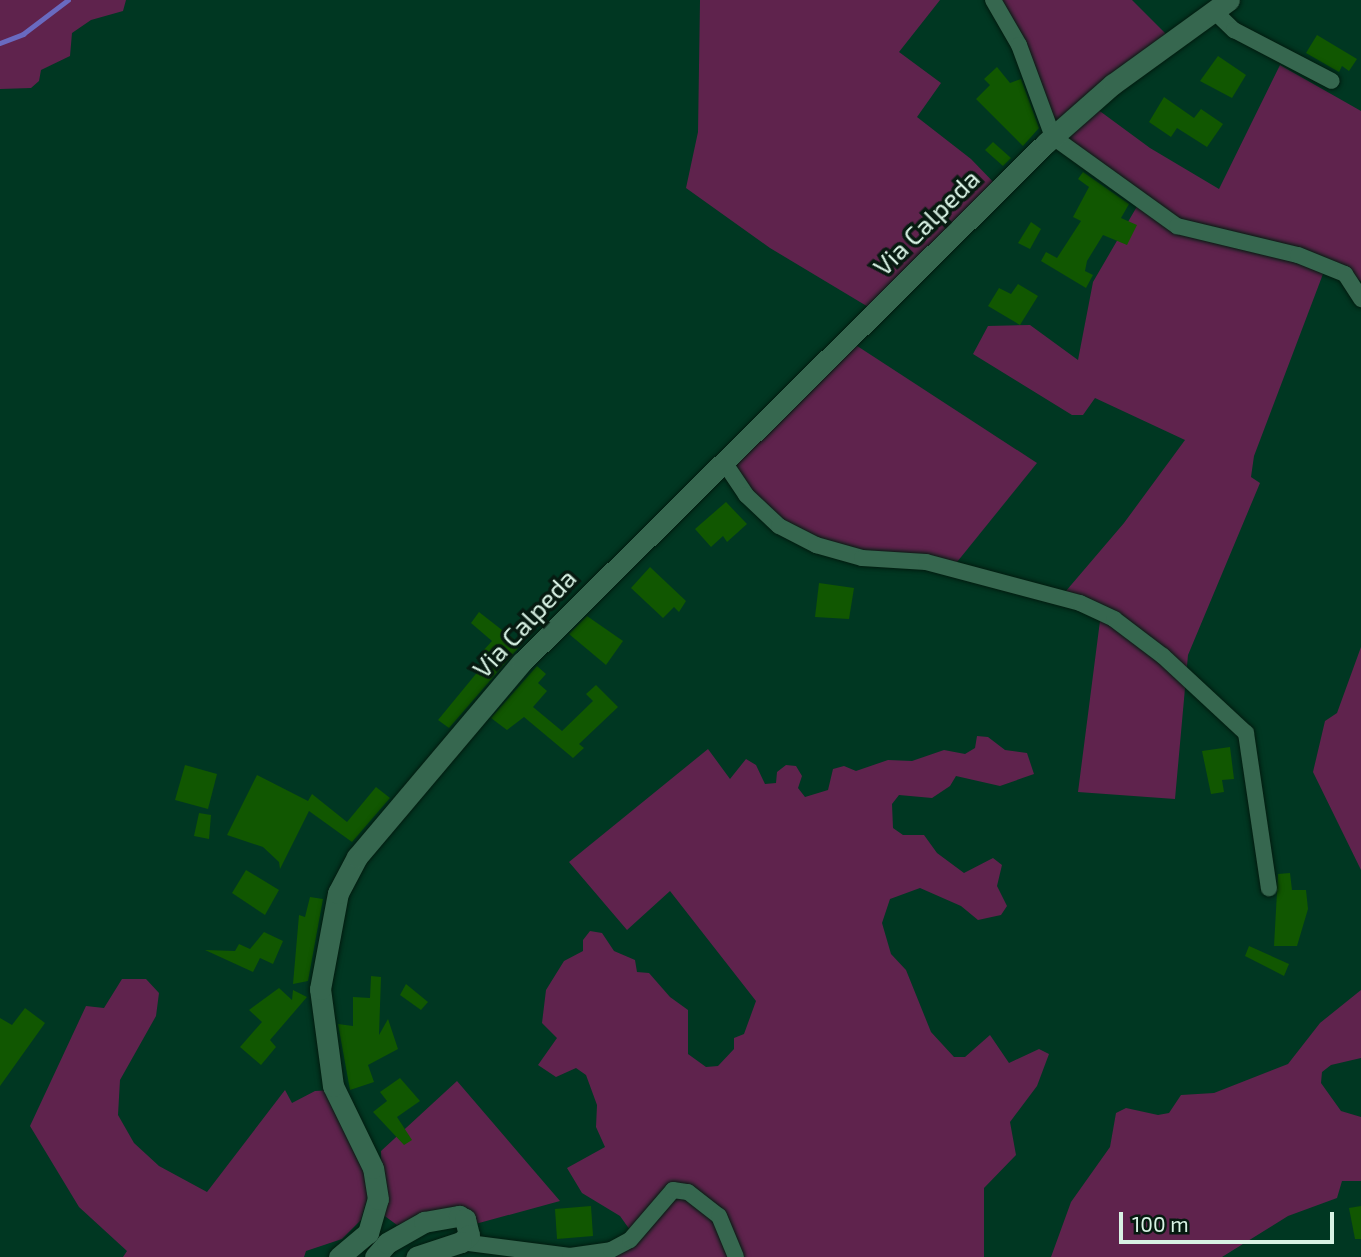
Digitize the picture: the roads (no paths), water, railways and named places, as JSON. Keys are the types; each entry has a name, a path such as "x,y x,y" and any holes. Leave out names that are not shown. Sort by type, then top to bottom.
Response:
{"street":[{"path":"993,0 1019,45 1052,136 1177,226 1298,255 1353,277 1361,299"},
{"path":"1221,6 1234,30 1332,81"},
{"name":"Via Calpeda","path":"339,1257 368,1233 378,1199 373,1168 333,1086 323,1034 320,989 338,893 357,857 514,672 1052,136 1113,84 1221,6"},
{"path":"724,462 746,495 779,526 816,545 862,558 926,562 1080,603 1114,619 1163,656 1246,733 1269,888"},
{"path":"461,1242 570,1256 611,1250 630,1240 673,1190 688,1192 719,1216 736,1257"},
{"path":"374,1257 387,1243 425,1222 459,1216 469,1235 461,1242 416,1257"}],"waterway":[{"path":"0,43 23,34 68,0"}]}
